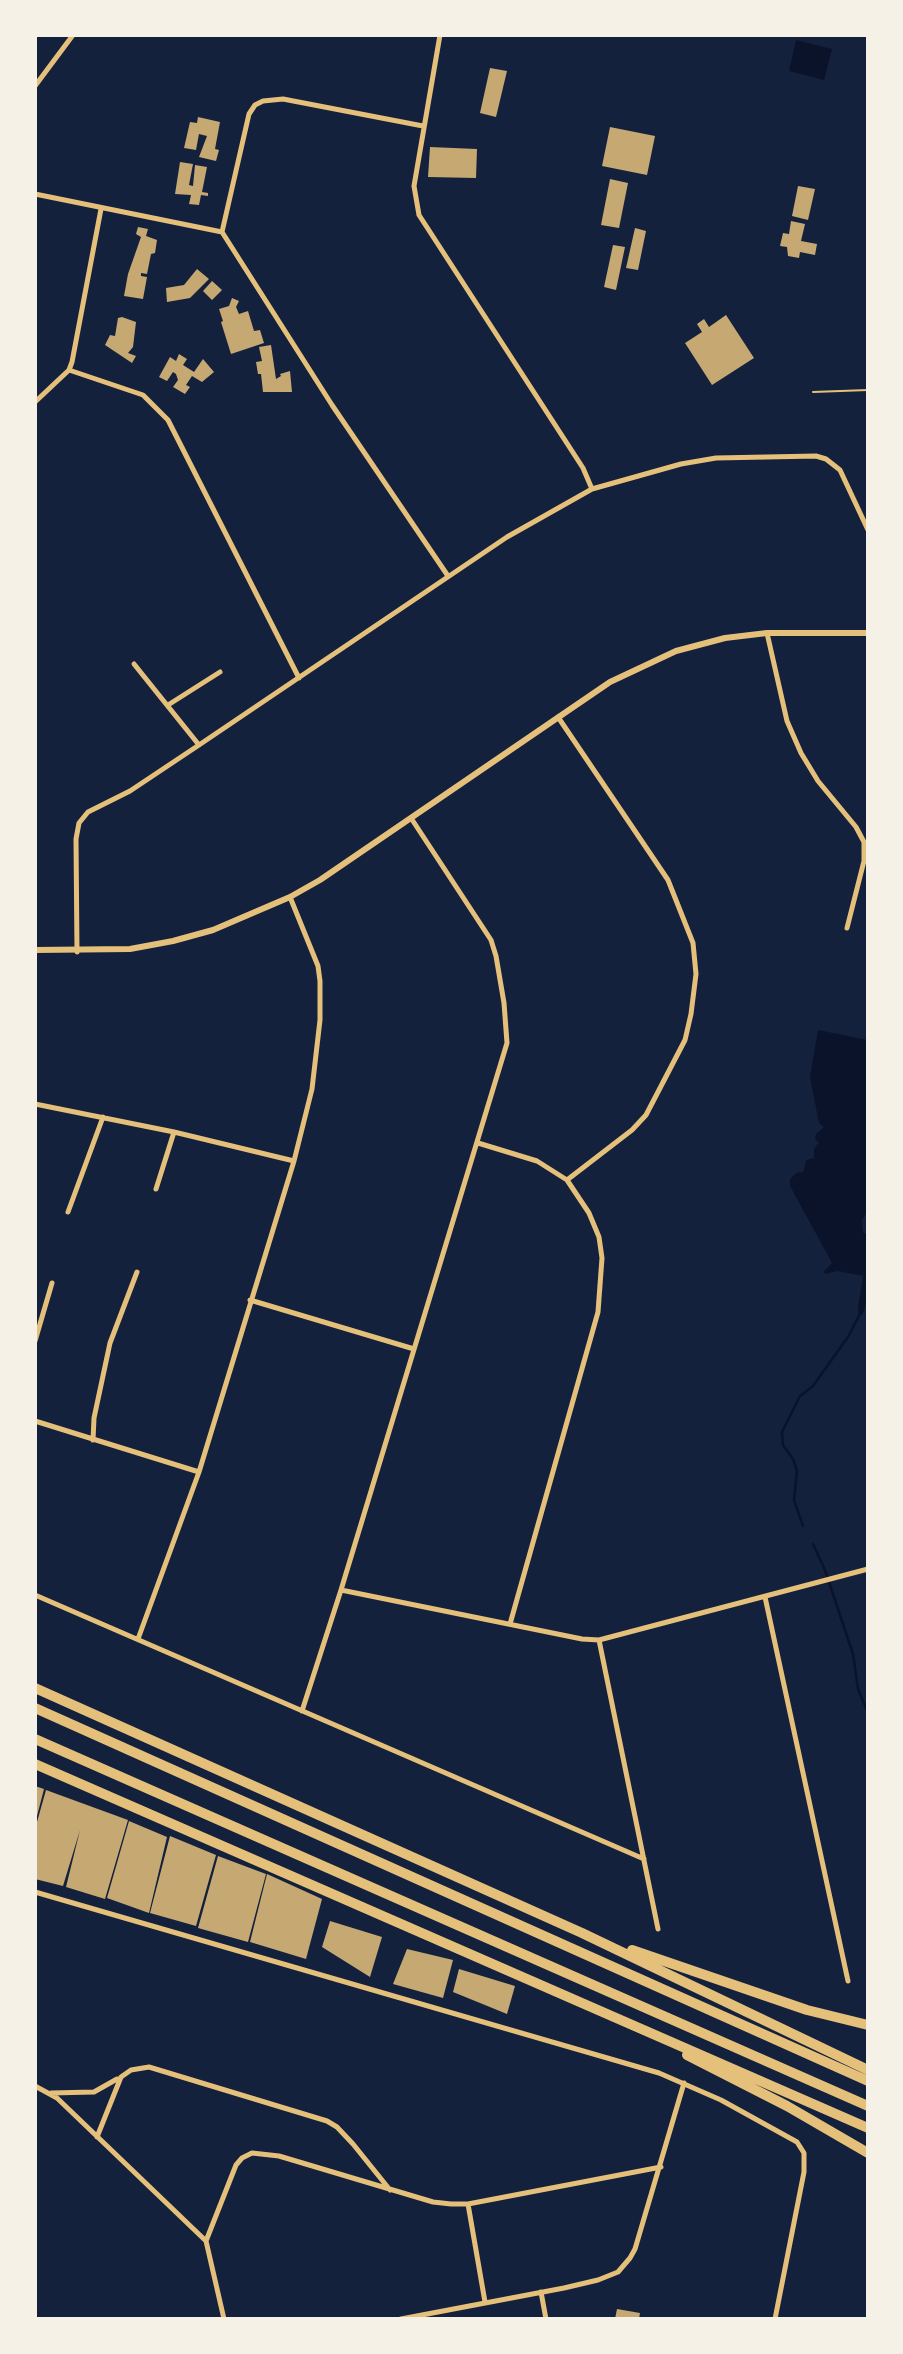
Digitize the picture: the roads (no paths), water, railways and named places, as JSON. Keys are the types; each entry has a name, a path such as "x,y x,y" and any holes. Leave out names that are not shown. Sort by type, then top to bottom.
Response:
{"highway":[{"path":"35,1688 582,1933 868,2070"},
{"path":"35,1708 868,2081"},
{"path":"35,1740 868,2106"},
{"path":"35,1764 868,2128"},
{"path":"582,1933 807,2010 868,2025"},
{"path":"670,2042 704,2066 787,2106 868,2153"},
{"path":"810,2104 868,2135"}],"street":[{"path":"35,86 72,35"},
{"path":"440,35 414,186 419,215 583,468 592,488"},
{"path":"423,126 282,99 263,101 255,105 249,114 222,232 324,393 449,576"},
{"path":"35,194 222,232"},
{"path":"35,402 69,370 102,209"},
{"path":"69,370 143,395 169,420 299,678"},
{"path":"77,952 76,839 79,823 94,808 130,791 514,533 592,488 681,464 716,458 816,456 830,461 839,470 868,530"},
{"path":"767,633 787,721 801,753 822,787 856,827 864,842 864,861 847,929"},
{"path":"35,950 77,952 130,949 188,937 213,930 290,897 320,880 610,682 652,660 704,643 767,633 868,633"},
{"path":"134,664 199,745"},
{"path":"168,705 220,672"},
{"path":"558,717 668,880 688,926 696,962 687,1034 650,1108 632,1130 567,1180"},
{"path":"302,1711 507,1043 507,1022 496,956 485,929 411,818"},
{"path":"138,1639 199,1472 294,1161 315,1065 320,981 318,965 290,897"},
{"path":"35,1104 174,1132 294,1161"},
{"path":"68,1212 103,1117"},
{"path":"156,1189 174,1132"},
{"path":"478,1143 537,1161 567,1180 589,1213 599,1237 602,1258 598,1312 510,1623"},
{"path":"93,1440 94,1418 110,1343 137,1272"},
{"path":"35,1341 52,1283"},
{"path":"250,1300 414,1349"},
{"path":"35,1421 199,1472"},
{"path":"341,1590 574,1638 598,1640 868,1569"},
{"path":"35,1595 644,1858"},
{"path":"765,1597 848,1981"},
{"path":"598,1640 659,1930"},
{"path":"35,1892 628,2064 684,2083 722,2100 797,2142 804,2153 804,2172 775,2319"},
{"path":"51,2093 94,2092 131,2070 149,2067 318,2117 344,2134 390,2190"},
{"path":"97,2137 121,2077"},
{"path":"401,2319 598,2280 611,2276 625,2266 635,2249 684,2083"},
{"path":"35,2086 51,2093 206,2241 224,2319"},
{"path":"206,2241 236,2165 252,2152 279,2156 433,2202 468,2204 661,2167"},
{"path":"468,2204 485,2302"},
{"path":"541,2292 546,2319"}],"water":[{"path":"796,40 832,49 824,80 789,71"},
{"path":"818,1030 868,1040 868,1209 862,1221 863,1232 868,1236 868,1288 862,1315 858,1313 858,1307 863,1276 837,1271 826,1274 823,1272 832,1263 790,1186 790,1179 804,1170 806,1160 814,1158 814,1149 819,1142 815,1140 816,1134 824,1127 819,1123 810,1077"}],"waterway":[{"path":"803,1526 794,1500 797,1471 793,1459 783,1445 782,1432 800,1396 813,1386 848,1337 861,1312"},
{"path":"813,1544 825,1570 853,1654 858,1689 868,1713"}]}
